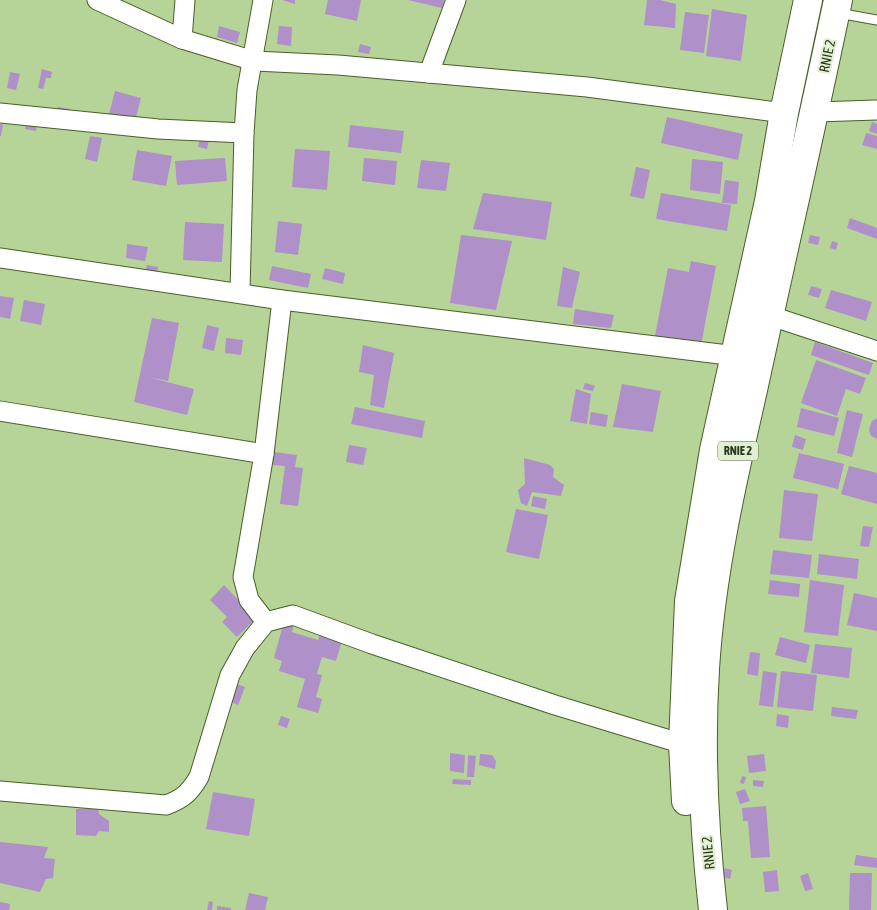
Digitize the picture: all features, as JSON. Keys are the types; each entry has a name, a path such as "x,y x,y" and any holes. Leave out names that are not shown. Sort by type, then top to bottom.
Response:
{"highway":[{"name":"RNIE 2","path":"696,910 683,744 689,601 714,450 769,201 784,113 808,0"},
{"name":"RNIE 2","path":"713,910 704,812 705,669 712,593 735,465 802,158 815,112 837,6"}],"street":[{"path":"97,0 182,39 254,61 429,72 587,87 784,113"},
{"path":"182,39 184,0"},
{"path":"240,292 244,132 247,90 264,0"},
{"path":"429,72 456,0"},
{"path":"815,112 877,110"},
{"path":"0,113 158,129 244,132"},
{"path":"0,258 240,292 282,300 736,356"},
{"path":"266,622 248,600 242,577 264,454 282,300"},
{"path":"768,315 877,351"},
{"path":"0,410 264,454"},
{"path":"0,792 166,805 180,800 190,792 199,777 230,675 245,648 266,622 293,615 372,644 555,705 683,744"}],"lane":[{"path":"837,6 877,20"}],"building":[{"path":"282,0 295,0 295,4"},
{"path":"328,0 361,0 357,21 325,14"},
{"path":"408,0 444,0 442,8"},
{"path":"647,0 660,0 676,4 675,28 644,25"},
{"path":"712,9 747,15 741,61 706,56"},
{"path":"685,12 709,15 704,53 680,50"},
{"path":"219,26 240,32 237,43 217,37"},
{"path":"279,26 292,27 291,46 277,44"},
{"path":"360,44 371,47 369,54 358,52"},
{"path":"42,69 52,72 51,78 46,78 43,89 38,88"},
{"path":"10,72 20,74 16,90 7,88"},
{"path":"115,91 141,98 135,121 109,114"},
{"path":"58,107 70,109 69,114 56,110"},
{"path":"667,117 743,134 738,160 661,143"},
{"path":"872,122 877,124 877,134 869,131"},
{"path":"26,123 37,125 36,131 25,129"},
{"path":"0,124 3,125 1,136 0,136"},
{"path":"350,125 404,131 401,153 348,147"},
{"path":"866,133 877,136 877,149 862,145"},
{"path":"90,136 102,138 97,162 85,159"},
{"path":"200,138 209,140 207,149 198,147"},
{"path":"295,149 330,151 327,190 292,187"},
{"path":"137,150 172,156 166,186 132,180"},
{"path":"225,158 227,181 177,185 175,161"},
{"path":"364,158 397,161 395,185 362,181"},
{"path":"692,159 723,162 720,194 690,190"},
{"path":"421,160 450,163 446,191 417,188"},
{"path":"636,167 650,170 644,199 630,196"},
{"path":"725,180 739,182 737,204 722,203"},
{"path":"483,193 552,202 546,240 473,229"},
{"path":"661,193 731,205 727,231 656,219"},
{"path":"850,218 877,228 877,239 847,228"},
{"path":"278,221 302,224 298,255 275,252"},
{"path":"185,222 224,224 222,262 183,260"},
{"path":"461,235 512,241 496,310 450,303"},
{"path":"810,235 820,237 818,245 808,243"},
{"path":"832,241 838,243 836,250 830,248"},
{"path":"127,244 148,247 145,261 126,258"},
{"path":"691,261 716,266 701,345 654,341 668,268 689,272"},
{"path":"147,265 158,267 156,278 144,277"},
{"path":"272,266 311,274 308,288 269,280"},
{"path":"563,267 580,272 572,308 557,306"},
{"path":"325,268 345,273 343,284 322,279"},
{"path":"811,286 822,289 819,298 808,295"},
{"path":"831,290 872,302 866,321 825,308"},
{"path":"0,296 14,298 10,319 0,317"},
{"path":"24,300 45,304 41,325 20,321"},
{"path":"575,309 614,315 611,328 573,324"},
{"path":"152,318 179,323 168,381 148,377 194,389 187,415 134,402"},
{"path":"207,325 219,328 214,351 202,348"},
{"path":"226,338 243,340 241,355 225,353"},
{"path":"815,342 873,363 869,375 811,355"},
{"path":"363,345 394,353 384,408 370,405 374,375 359,372"},
{"path":"816,360 866,378 860,394 846,389 837,416 801,403"},
{"path":"585,383 595,386 593,391 583,389"},
{"path":"622,384 661,391 653,432 613,427"},
{"path":"576,389 591,394 587,424 570,421"},
{"path":"355,407 425,421 422,438 351,424"},
{"path":"801,408 839,418 834,436 797,427"},
{"path":"847,410 863,414 852,457 837,453"},
{"path":"591,412 608,415 606,427 589,424"},
{"path":"877,418 877,439 871,436 869,430 872,421"},
{"path":"795,435 806,439 803,450 792,447"},
{"path":"349,445 367,448 363,465 346,462"},
{"path":"274,452 297,455 295,467 303,468 298,506 280,504 285,466 272,465"},
{"path":"799,453 844,464 838,489 793,478"},
{"path":"524,458 550,465 554,469 553,477 564,485 561,496 532,492 527,506 521,503 518,490 525,484"},
{"path":"849,466 877,473 877,504 841,494"},
{"path":"784,490 818,494 812,541 779,538"},
{"path":"533,496 547,499 545,509 531,506"},
{"path":"516,509 548,515 539,559 506,552"},
{"path":"863,526 873,527 869,547 860,546"},
{"path":"773,550 812,555 809,578 770,574"},
{"path":"819,554 859,559 857,579 817,574"},
{"path":"770,580 800,584 799,597 768,594"},
{"path":"810,580 844,585 838,636 804,632"},
{"path":"224,585 256,618 237,637 222,622 227,617 210,600"},
{"path":"854,593 877,598 877,631 847,625"},
{"path":"295,621 292,632 318,640 320,635 342,641 336,661 322,657 317,674 322,675 316,697 322,699 318,713 297,707 305,679 279,671 282,661 274,658 283,625"},
{"path":"780,637 810,645 806,663 775,655"},
{"path":"815,644 852,648 849,678 811,673"},
{"path":"750,652 760,653 758,676 747,674"},
{"path":"763,671 777,673 773,707 759,705"},
{"path":"781,671 817,675 813,711 777,707"},
{"path":"234,683 245,687 238,705 227,700"},
{"path":"832,707 858,710 856,719 831,716"},
{"path":"777,714 789,716 788,728 776,726"},
{"path":"281,716 290,719 287,728 278,725"},
{"path":"450,753 465,755 464,773 450,771"},
{"path":"480,754 492,755 496,761 495,769 479,765"},
{"path":"764,754 766,771 749,773 747,756"},
{"path":"468,755 476,756 474,777 467,777"},
{"path":"742,776 746,777 744,784 740,783"},
{"path":"453,779 471,780 471,785 452,784"},
{"path":"753,780 764,781 763,787 753,786"},
{"path":"745,789 750,801 740,804 736,792"},
{"path":"213,792 255,799 249,836 206,829"},
{"path":"766,806 770,857 751,858 748,821 743,821 742,808"},
{"path":"98,808 99,814 109,821 109,832 99,831 96,836 76,835 76,809"},
{"path":"0,842 48,847 44,858 55,859 53,878 46,879 40,892 0,883"},
{"path":"856,855 877,858 877,868 854,865"},
{"path":"725,868 732,870 730,879 723,877"},
{"path":"777,870 779,891 765,892 763,872"},
{"path":"808,873 813,889 805,891 800,876"},
{"path":"850,873 872,873 871,910 849,910"},
{"path":"249,893 268,897 265,910 245,910"},
{"path":"209,901 213,902 212,910 207,910"},
{"path":"0,902 10,904 9,910 0,910"},
{"path":"217,906 231,908 231,910 217,910"}]}
